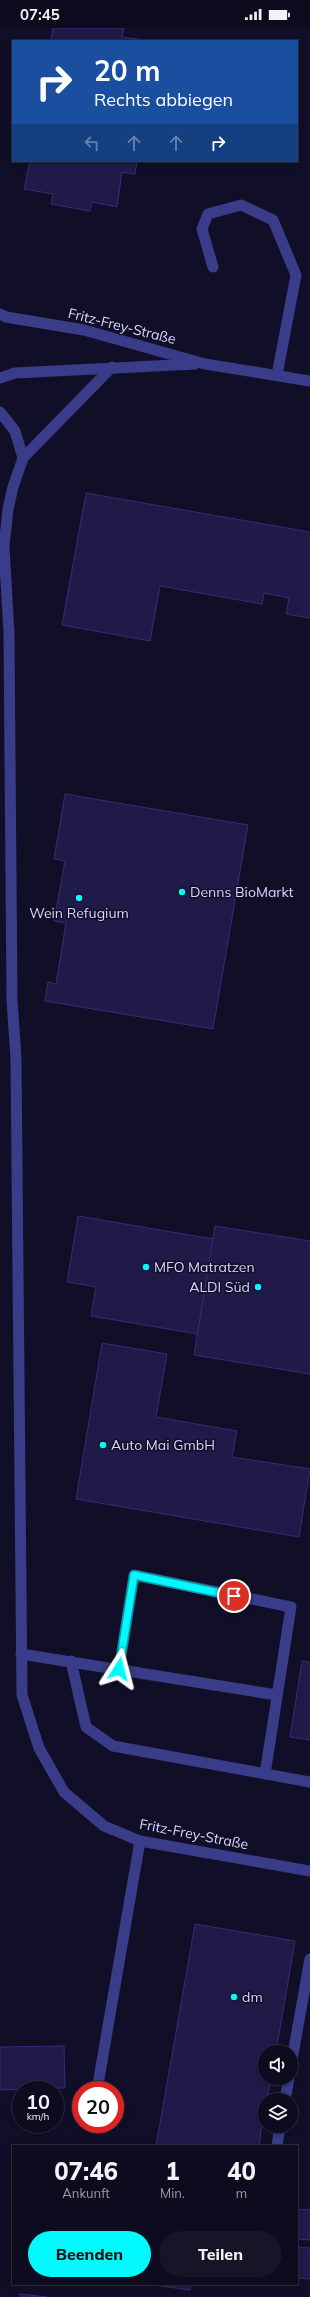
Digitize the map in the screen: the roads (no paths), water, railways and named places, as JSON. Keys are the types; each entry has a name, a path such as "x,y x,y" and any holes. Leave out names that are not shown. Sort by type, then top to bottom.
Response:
{"street":[{"path":"212,267 202,229 208,214 241,205 273,220 296,275 277,376"},
{"name":"Fritz-Frey-Straße","path":"2,317 84,330 205,364 310,381"},
{"name":"Fritz-Frey-Straße","path":"0,378 16,373 112,367 205,364"},
{"name":"Fritz-Frey-Straße","path":"112,367 23,458 13,487 8,509 4,546 9,634 12,1000 16,1067 22,1695 39,1748 64,1792 104,1826 140,1841 310,1871"},
{"path":"0,412 15,431 23,458"},
{"path":"119,1669 134,1575 291,1607 265,1774"},
{"path":"21,1654 277,1695"},
{"path":"71,1662 86,1727 113,1746 310,1782"},
{"path":"99,2081 140,1841"},
{"path":"295,2045 310,1958"},
{"path":"277,2145 279,2133"}],"place":[{"name":"Denns BioMarkt","path":"182,892"},
{"name":"Wein Refugium","path":"79,898"},
{"name":"MFO Matratzen","path":"146,1267"},
{"name":"ALDI Süd","path":"258,1287"},
{"name":"Auto Mai GmbH","path":"103,1445"},
{"name":"dm","path":"234,1997"}]}
